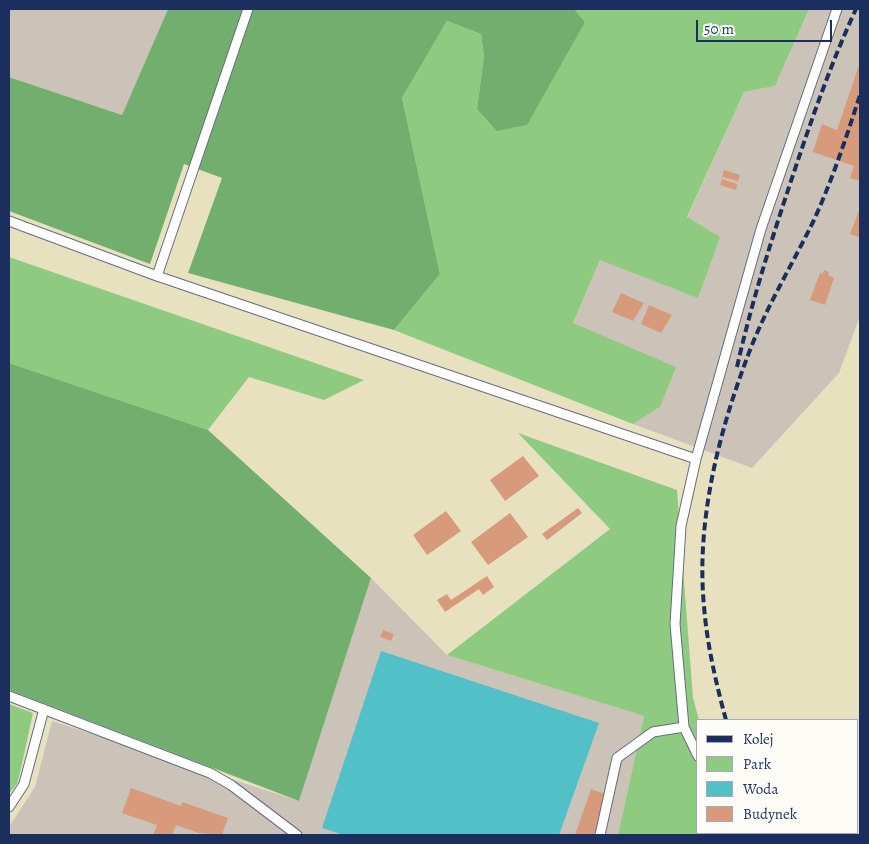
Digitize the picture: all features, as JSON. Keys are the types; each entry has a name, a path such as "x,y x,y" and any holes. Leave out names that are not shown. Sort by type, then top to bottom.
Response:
{"lane":[{"path":"157,276 248,9"},
{"path":"696,752 684,727 675,624 682,526 696,459 761,229 837,9"},
{"path":"9,221 157,276 696,459"},
{"path":"9,696 210,773 231,785 296,835"},
{"path":"9,808 24,784 44,709"},
{"path":"600,835 617,758 653,732 684,727"}],"shaded area":[{"path":"9,9 168,9 122,115 9,77"},
{"path":"809,9 860,9 860,316 839,373 752,468 633,424 660,407 573,323 600,260 687,218 744,92 775,86"},
{"path":"371,578 447,655 644,716 618,835 9,835 9,827 35,787 52,721 299,801"}],"green space":[{"path":"168,9 574,9 585,22 527,125 497,131 477,109 484,56 481,34 447,21 402,98 440,274 394,330 188,273 222,178 184,164 150,264 9,211 9,77 122,115"},
{"path":"574,9 809,9 775,86 744,92 687,217 720,237 698,298 600,260 573,323 676,367 660,407 633,424 394,330 440,274 402,98 447,21 481,34 484,56 477,109 585,22"},
{"path":"9,257 364,380 324,400 249,377 208,430 9,363"},
{"path":"9,363 208,430 371,578 299,801 9,690"},
{"path":"518,433 677,490 693,698 699,719 696,719 696,834 729,835 618,835 644,716 447,655 610,529"},
{"path":"9,704 33,713 18,782 9,794"}],"water":[{"path":"381,651 599,723 559,835 344,835 322,828"}],"building":[{"path":"860,62 860,181 850,178 854,166 813,152 822,124 837,130"},
{"path":"724,170 740,175 738,181 722,177"},
{"path":"722,179 737,184 736,190 720,185"},
{"path":"860,208 860,234 859,237 850,234"},
{"path":"824,270 829,272 828,275 834,278 825,305 810,300 820,273 823,274"},
{"path":"621,293 644,303 633,321 612,312"},
{"path":"649,305 672,315 661,333 641,324"},
{"path":"523,456 539,476 505,501 490,480"},
{"path":"578,508 582,513 547,540 542,534"},
{"path":"446,511 461,531 427,555 413,535"},
{"path":"510,513 528,537 488,565 471,542"},
{"path":"487,576 494,587 483,595 479,589 445,612 437,600 447,594 451,600"},
{"path":"383,630 394,634 391,641 380,637"},
{"path":"131,788 181,806 182,802 228,818 222,835 199,833 176,825 172,835 153,835 157,825 122,813"},
{"path":"591,789 608,795 594,835 575,835"}],"railway":[{"path":"737,367 756,292 795,169 823,88 856,9"},
{"path":"726,719 707,635 702,575 706,511 712,480 727,418 747,358 770,306 820,207 860,95"}]}
